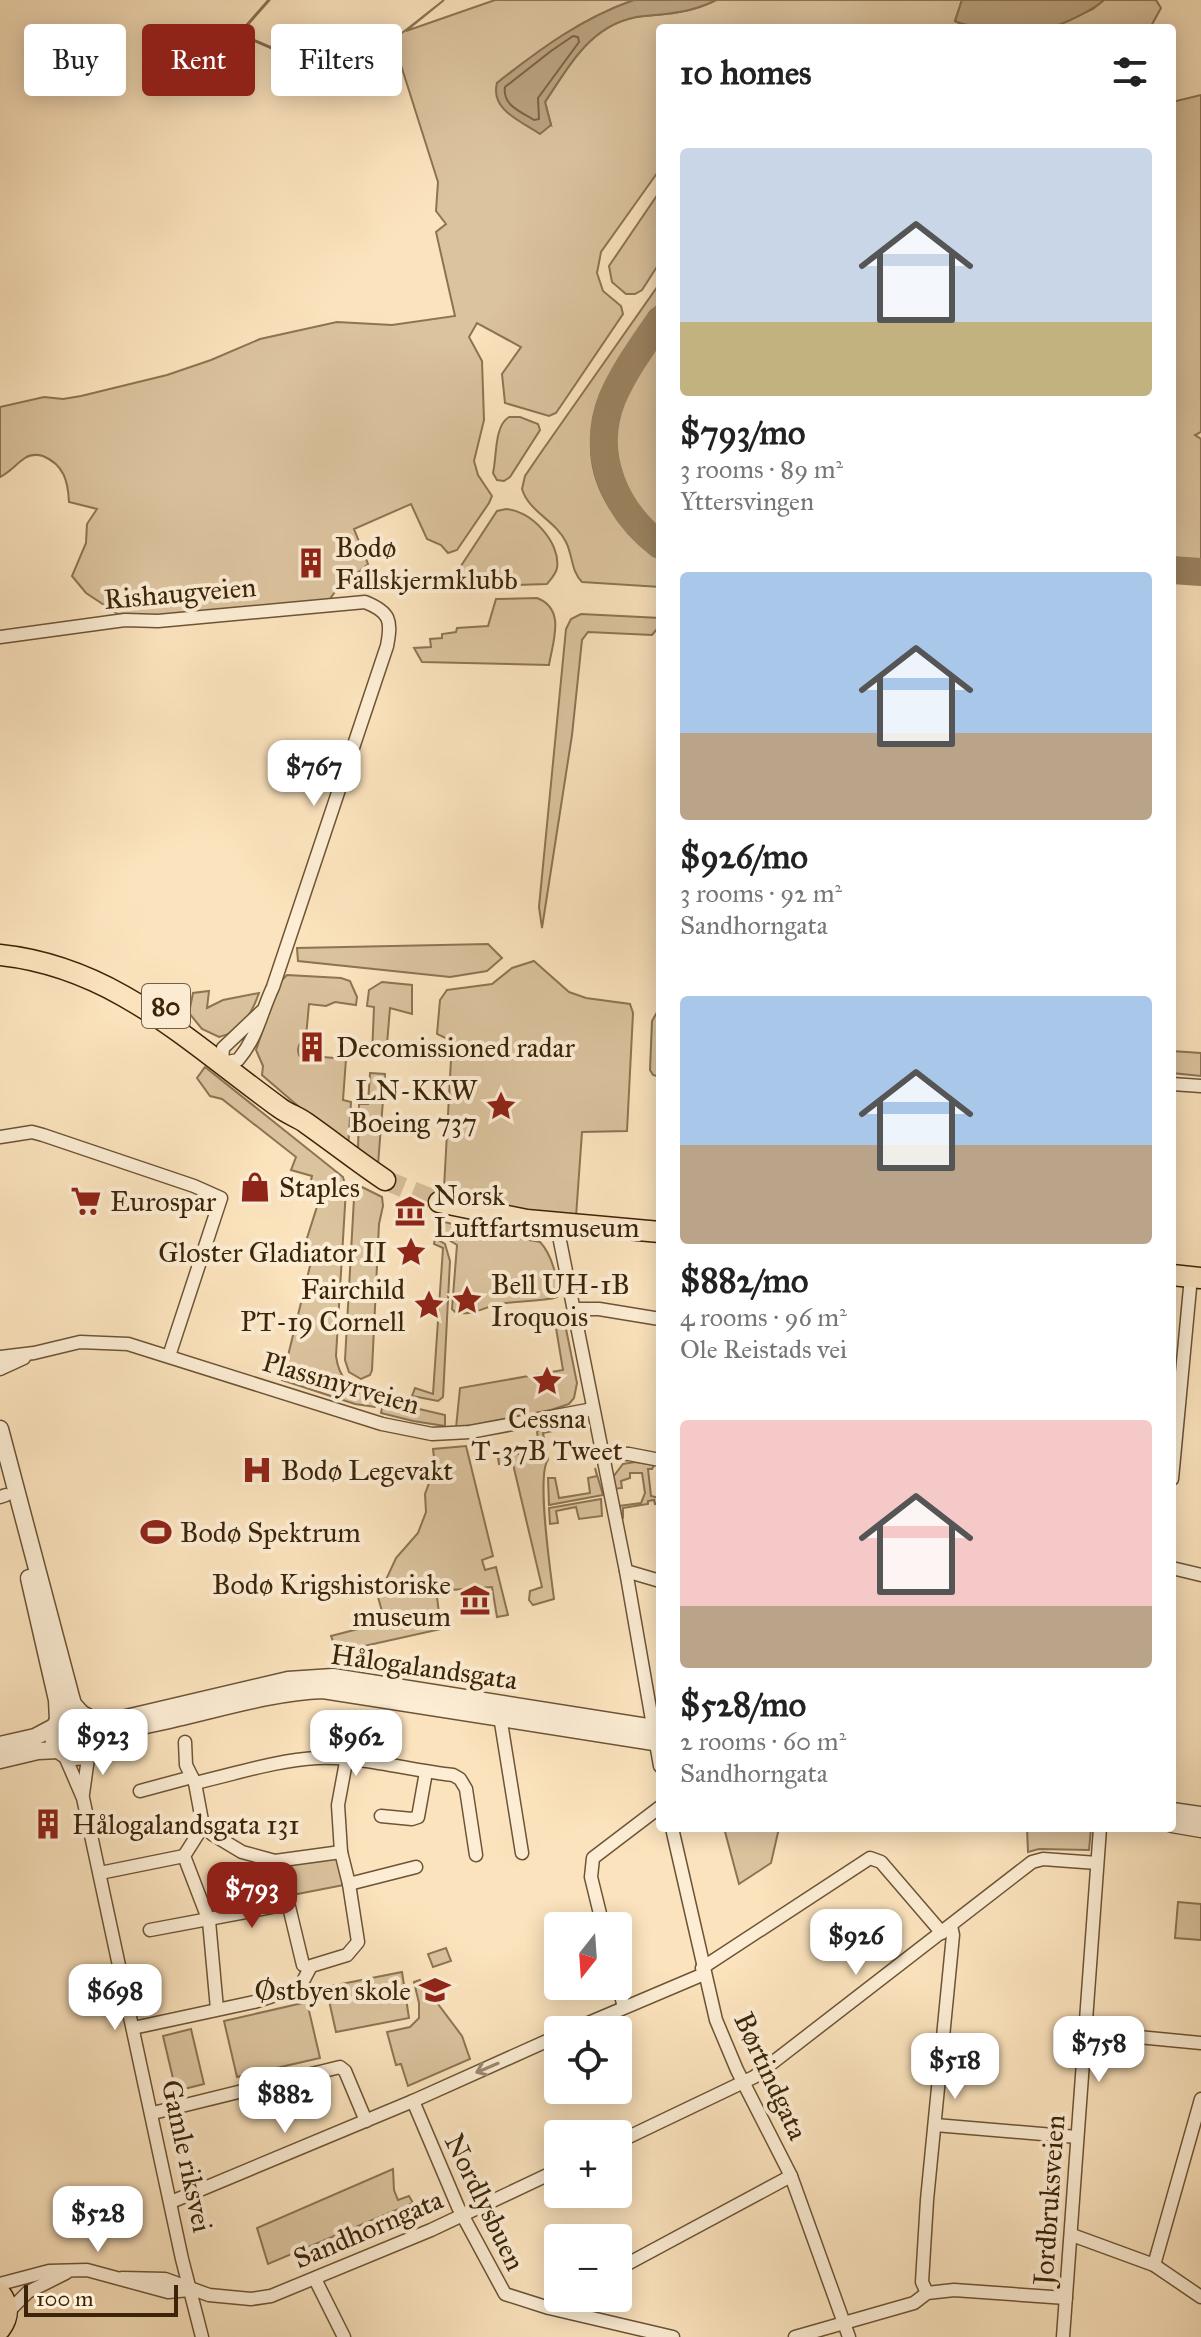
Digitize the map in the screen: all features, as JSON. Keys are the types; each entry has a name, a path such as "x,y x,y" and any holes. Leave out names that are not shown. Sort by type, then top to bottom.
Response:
{"highway":[{"name":"80","path":"0,941 54,953 110,975 168,1007 227,1057 289,1103 303,1121 385,1180"},
{"name":"80","path":"0,955 45,962 97,980 227,1057"},
{"path":"439,1202 501,1216 656,1232"},
{"path":"0,2293 6,2304 7,2325"}],"street":[{"name":"Rishaugveien","path":"0,637 125,620 158,621 365,602 379,608 388,618 390,630 387,646 273,987 262,1011"},
{"path":"227,1057 258,1030 262,1011"},
{"path":"227,1057 262,1011"},
{"path":"1176,1084 1201,1086"},
{"path":"0,1137 32,1132 149,1170 221,1198 169,1356"},
{"path":"559,1223 560,1241 656,1730"},
{"path":"1176,1428 1188,1276"},
{"path":"574,1309 599,1309 656,1318"},
{"name":"Plassmyrveien","path":"0,1357 80,1342 128,1344 382,1424 432,1434 470,1432 593,1409"},
{"name":"Plassmyrveien","path":"0,1369 34,1353"},
{"path":"0,1429 71,1697 96,1733 92,1748"},
{"path":"602,1453 656,1459"},
{"path":"0,1473 3,1496 49,1661 59,1708 54,1742 61,1752"},
{"path":"1176,1569 1201,1575"},
{"path":"626,1571 656,1580"},
{"name":"Hålogalandsgata","path":"0,1745 35,1737 66,1714 109,1722 288,1680 323,1677 656,1735"},
{"name":"Hålogalandsgata","path":"0,1760 38,1751 61,1752 74,1757 115,1733 311,1690 499,1710"},
{"path":"499,1710 522,1853"},
{"path":"133,2028 292,1990 300,1987 311,1966 342,1957 351,1951 358,1936 341,1852 338,1805 354,1719"},
{"path":"100,1873 184,1856 203,1826 194,1780 186,1765 185,1742"},
{"name":"Gamle riksvei","path":"83,1798 92,1748"},
{"name":"Gamle riksvei","path":"61,1752 83,1798 202,2337"},
{"path":"140,1791 302,1759 348,1759 453,1775 464,1783 476,1855"},
{"path":"381,1816 418,1817 426,1772"},
{"path":"600,1912 591,1877 593,1858 656,1810"},
{"path":"1176,1812 1201,1815"},
{"path":"1176,1825 1201,1829"},
{"path":"203,1826 242,1852 278,1861 341,1852"},
{"name":"Børtindgata","path":"673,1832 716,2020 791,2176 849,2337"},
{"name":"Jordbruksveien","path":"1063,2337 1100,1832"},
{"path":"184,1856 209,1921 217,2009"},
{"path":"604,2016 703,1971 870,1858 881,1862 953,1935 922,2282 927,2293"},
{"path":"632,2135 744,2083 810,2036 1032,1862 1043,1859 1097,1863"},
{"path":"278,1861 303,1965"},
{"path":"349,1884 416,1867"},
{"path":"150,1930 288,1904"},
{"path":"622,2000 624,2007"},
{"path":"1086,2032 1201,2043"},
{"path":"171,2202 413,2101 544,2042"},
{"path":"153,2113 340,2067 345,2071 366,2121"},
{"path":"1154,2265 1201,2099"},
{"name":"Nordlysbuen","path":"413,2101 463,2215 505,2294 673,2337"},
{"path":"935,2125 1077,2137"},
{"path":"632,2261 791,2176"},
{"name":"Sandhorngata","path":"0,2284 49,2271 87,2270 168,2292 190,2290 251,2299 271,2296 463,2215 544,2177"},
{"path":"1072,2235 1154,2265 1201,2297"},
{"path":"7,2325 28,2292 70,2271"},
{"path":"315,2279 344,2337"},
{"path":"795,2337 914,2303 927,2293 973,2290 1066,2298"}],"shaded area":[{"path":"444,0 406,31 495,0 634,0 562,36 497,83 551,125 545,102 574,59 597,35 626,20 690,10 716,0 962,0 955,21 961,24 656,24 656,175 601,252 597,273 603,291 621,306 623,314 556,413 549,416 505,403 502,374 521,347 477,323 469,337 482,361 484,420 474,461 478,475 492,496 457,550 448,553 441,545 427,539 411,504 354,529 368,564 335,592 326,604 158,621 121,616 86,593 72,576 86,543 87,524 97,509 69,502 64,474 43,456 27,457 0,477 0,407 44,397 63,399 81,396 167,375 260,339 337,322 392,325 455,316 436,232 446,224 436,211 438,182 402,68 402,33"},
{"path":"1104,0 1156,0 1161,8 1152,24 1058,24 1093,9"},
{"path":"1201,95 1201,432 1195,435 1201,439 1201,560 1176,558 1176,101"},
{"path":"656,197 656,268 642,290 626,294 612,282 609,266"},
{"path":"656,289 656,307 621,360 597,408 591,445 598,484 606,501 629,533 656,556 656,587 582,582 561,534 525,497 522,489 525,476"},
{"path":"656,345 656,529 627,493 617,461 616,427 623,400"},
{"path":"509,417 520,417 538,424 540,430 510,477 504,481 497,480 493,473 498,434"},
{"path":"506,509 534,521 549,538 557,558 554,574 547,584 457,587 455,575 497,511"},
{"path":"537,598 546,603 555,618 549,665 422,662 414,648 431,647 430,639 442,638 442,634 456,632 457,628 488,626 496,599"},
{"path":"581,614 656,618 656,630 652,635 588,632 582,640 572,735 542,928 539,907 566,629 571,619"},
{"path":"488,944 502,958 487,971 450,977 298,961 297,948"},
{"path":"534,961 569,992 586,998 630,1004 633,1013 627,1131 582,1132 576,1217 492,1207 440,1196 440,1187 444,1188 452,1041 437,1034 440,1000 447,990 492,984 512,968"},
{"path":"287,975 341,978 350,981 357,997 356,1005 335,1002 326,1006 309,1004 306,1037 298,1048 301,1058 310,1063 323,1057 346,1059 343,1100 351,1102 348,1149 262,1075 263,1066 256,1050 279,983"},
{"path":"382,982 412,985 412,1014 390,1008 386,1056 372,1055 374,1007 367,1006 369,990"},
{"path":"209,991 207,1008 223,1000 259,993 245,1021 234,1031 219,1037 202,1029 189,1013 193,993"},
{"path":"656,1014 656,1076 650,1070 652,1021"},
{"path":"1176,1051 1201,1053 1201,1076 1176,1073"},
{"path":"205,1067 343,1177 346,1189 336,1356 344,1379 377,1396 379,1401 375,1407 355,1404 282,1380 311,1262 301,1257 321,1194 309,1189 312,1176 291,1170 296,1157 222,1099 210,1096 197,1078"},
{"path":"370,1073 385,1074 378,1165 358,1152 359,1104 368,1104"},
{"path":"358,1185 382,1197 383,1206 379,1224 372,1370 370,1375 361,1379 349,1372 345,1360 354,1198"},
{"path":"437,1220 540,1242 554,1268 557,1297 499,1304 466,1313 455,1312 452,1309 457,1245 436,1232"},
{"path":"435,1238 445,1244 450,1261 443,1397 438,1401 412,1396 415,1388 433,1394 443,1248 434,1244"},
{"path":"564,1319 577,1383 574,1398 569,1404 456,1428 460,1388 563,1370 555,1322"},
{"path":"398,1404 445,1415 445,1426 381,1413 382,1408"},
{"path":"574,1423 587,1424 543,1433 548,1460 543,1485 544,1504 554,1599 533,1605 529,1600 530,1591 542,1587 513,1464 499,1464 498,1458 539,1450 537,1431"},
{"path":"466,1446 493,1556 482,1560 485,1570 496,1567 508,1615 497,1617 492,1587 451,1590 437,1597 441,1629 337,1652 331,1636 385,1622 378,1597 396,1558 418,1533 426,1512 425,1494 435,1467 433,1449"},
{"path":"623,1464 654,1465 648,1469 651,1496 656,1497 656,1504 654,1500 623,1508 623,1518 620,1520 618,1506 641,1503 645,1493 642,1473 630,1473 630,1478 621,1481 622,1488 614,1489 613,1477"},
{"path":"595,1468 603,1495 549,1505 548,1478 555,1478 559,1498 590,1493 588,1478 597,1476"},
{"path":"601,1499 602,1516 579,1519 576,1507 556,1511 558,1523 550,1524 549,1508"},
{"path":"725,1832 778,1832 771,1863 739,1884"},
{"path":"1027,1832 1091,1832 1089,1850 1039,1849 1028,1852"},
{"path":"341,1852 349,1884 287,1896 278,1861"},
{"path":"1178,1902 1201,1904 1201,1940 1175,1938"},
{"path":"446,1948 451,1961 433,1967 428,1954"},
{"path":"402,1972 409,2018 336,2032 326,1987"},
{"path":"420,1980 462,2036 470,2059 408,2086 401,2064 396,2065 387,2032 410,2027 419,2018 414,1982"},
{"path":"307,2002 320,2058 237,2077 224,2021"},
{"path":"191,2029 204,2084 176,2091 163,2036"},
{"path":"393,2169 398,2200 409,2196 413,2203 268,2264 257,2228"}],"water":[{"path":"634,0 716,0 690,10 626,20 597,35 574,59 545,102 551,125 540,134 503,108 498,101 497,83 562,36"},
{"path":"962,0 1104,0 1059,24 963,24 955,21"}],"waterway":[{"path":"269,0 239,34 271,48"}],"taxiway":[{"path":"656,326 612,399 604,440 611,480 619,498 630,516 656,542"},
{"path":"1176,570 1201,572"}],"tunnel":[{"path":"385,1180 439,1202"}],"place":[{"name":"Bodø Fallskjermklubb","path":"311,563"},
{"name":"Decomissioned radar","path":"312,1047"},
{"name":"LN-KKW Boeing 737","path":"501,1106"},
{"name":"Staples","path":"255,1187"},
{"name":"Eurospar","path":"86,1201"},
{"name":"Norsk Luftfartsmuseum","path":"410,1211"},
{"name":"Gloster Gladiator II","path":"411,1252"},
{"name":"Bell UH-1B Iroquois","path":"467,1300"},
{"name":"Fairchild PT-19 Cornell","path":"429,1305"},
{"name":"Cessna T-37B Tweet","path":"547,1381"},
{"name":"Bodø Legevakt","path":"257,1470"},
{"name":"Bodø Spektrum","path":"156,1532"},
{"name":"Bodø Krigshistoriske museum","path":"475,1600"},
{"name":"Hålogalandsgata 131","path":"48,1824"},
{"name":"Østbyen skole","path":"435,1990"}]}
